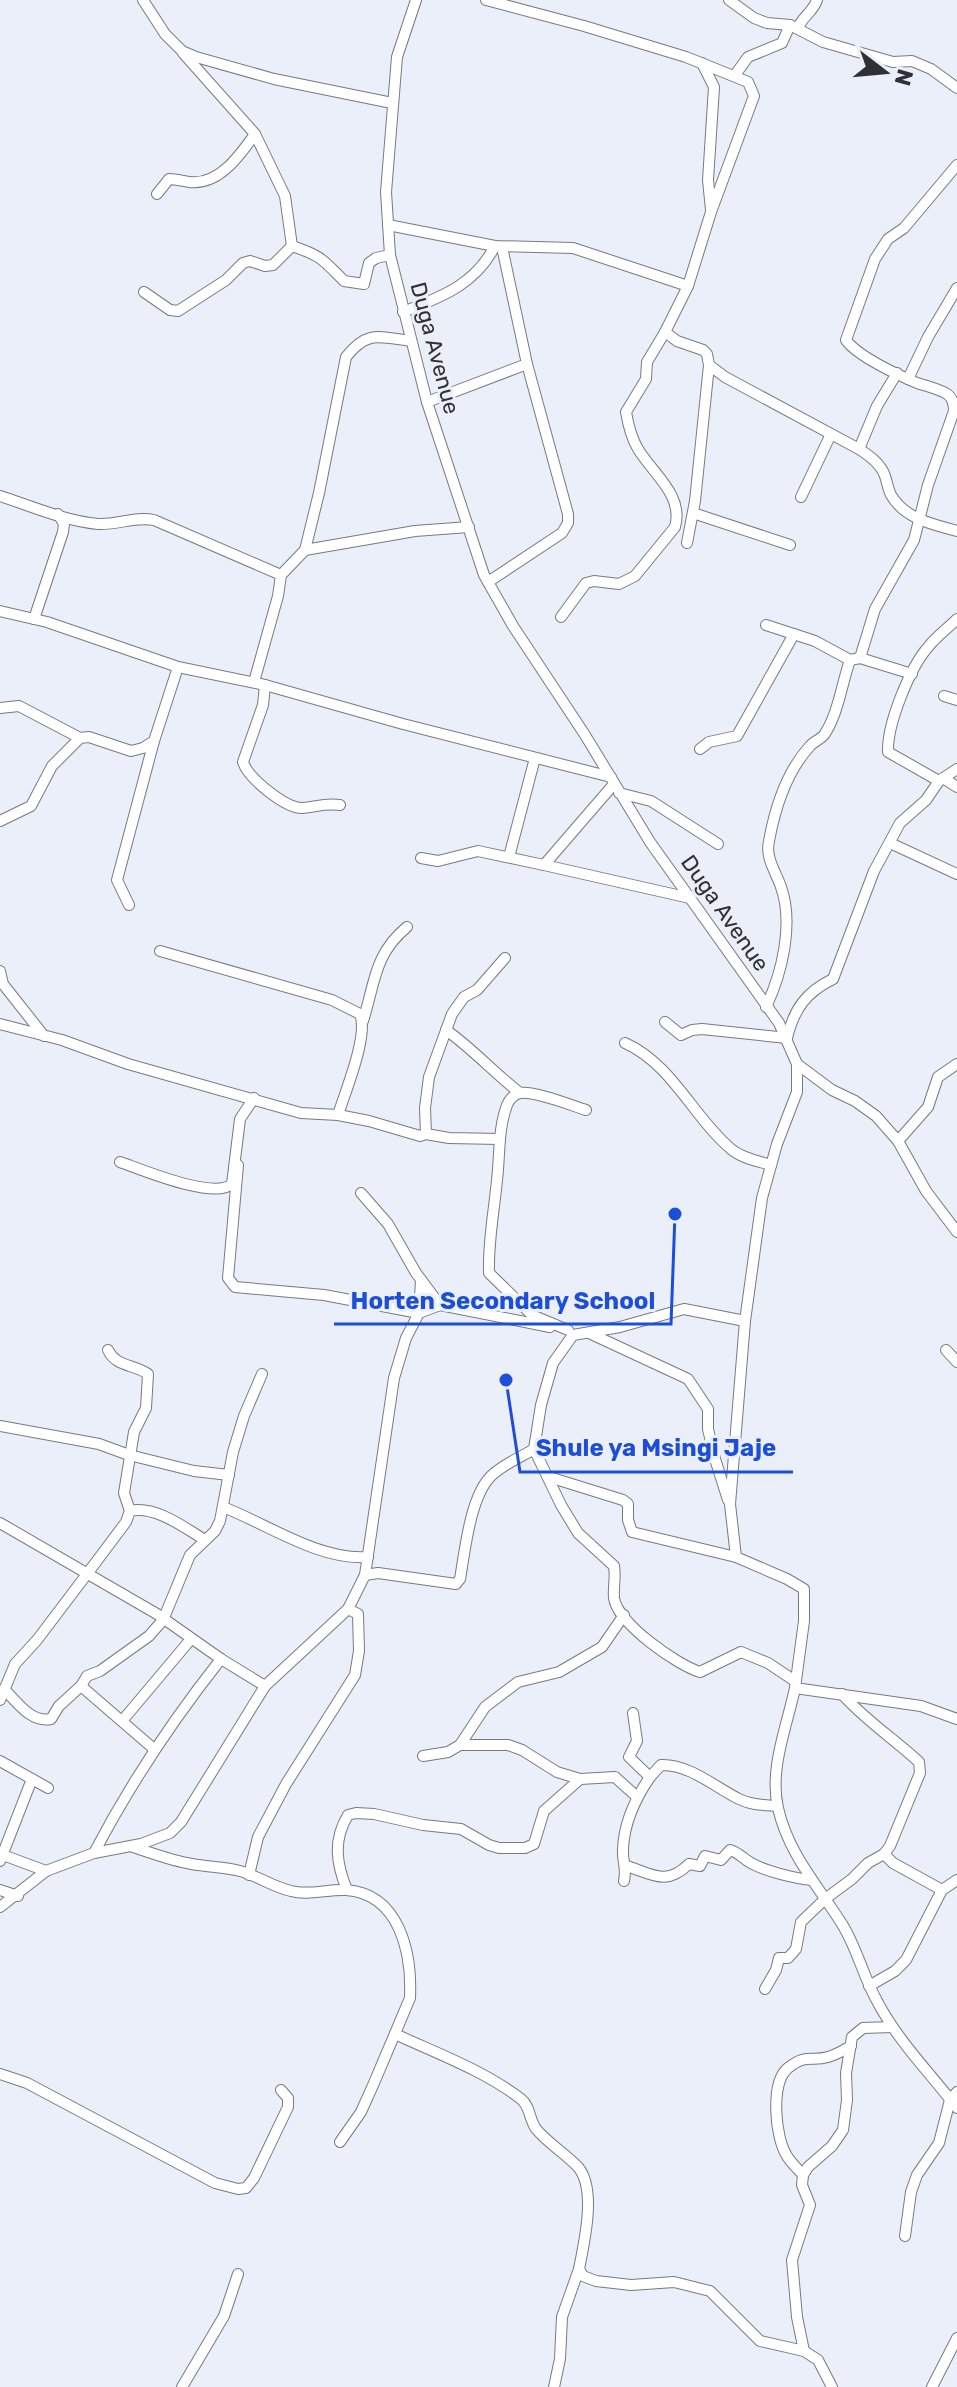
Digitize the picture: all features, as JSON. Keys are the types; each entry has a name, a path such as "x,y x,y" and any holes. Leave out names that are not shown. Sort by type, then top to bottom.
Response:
{"street":[{"path":"143,0 165,34 255,134 285,196 292,246"},
{"name":"Duga Avenue","path":"416,0 397,57 392,103 386,192 390,255 427,402 488,582 650,842 779,1023 797,1064 797,1092 762,1198 745,1321 730,1504 736,1557"},
{"path":"486,0 584,26 702,63 748,82 754,96 711,212 688,286 647,362 646,379 626,412 637,448 673,500 678,517 675,527 635,576 619,584 586,583 561,617"},
{"path":"729,0 754,18 794,27 823,42 893,62 912,61 931,69 957,88"},
{"path":"735,75 748,57 782,43 813,10 817,0"},
{"path":"182,51 274,79 392,103"},
{"path":"702,63 714,87 708,180 711,212"},
{"path":"157,194 169,179 200,181 215,176 237,159 255,134"},
{"path":"766,1007 783,956 786,914 781,887 767,851 769,838 788,778 811,744 822,738 829,726 875,609 914,540 954,411 954,402 948,395 908,379 851,347 846,340 875,259 888,239 904,228 957,165"},
{"path":"388,225 498,247 573,248 688,286"},
{"path":"292,246 317,254 344,281 356,285 364,284 369,263 390,255"},
{"path":"144,292 170,310 178,311 226,280 243,263 250,261 273,265 292,246"},
{"path":"403,312 459,288 498,247"},
{"path":"488,582 562,533 568,523 498,247"},
{"path":"908,379 957,288"},
{"path":"665,332 677,341 703,350 709,365 687,543"},
{"path":"340,805 294,806 263,787 243,762 263,705 260,684 281,575 305,550 346,357 357,343 369,336 411,341"},
{"path":"427,402 527,364"},
{"path":"709,365 725,377 874,459 884,473 890,493 902,509 918,520 957,531"},
{"path":"859,449 877,406 897,373"},
{"path":"801,497 831,434"},
{"path":"0,496 96,524 121,523 140,517 154,520 281,575"},
{"path":"693,513 790,545"},
{"path":"34,619 63,532 64,524 58,514"},
{"path":"305,550 415,531 469,527"},
{"path":"0,611 34,619 178,667 260,684 535,758 651,801 718,844"},
{"path":"957,619 927,648 912,674 889,731 888,752 957,787"},
{"path":"766,625 815,641 855,659 912,674"},
{"path":"700,749 709,742 737,736 794,634"},
{"path":"129,905 117,880 154,741 178,667"},
{"path":"944,696 957,700"},
{"path":"0,708 19,706 80,738 89,737 131,751 154,741"},
{"path":"0,821 31,806 52,766 80,738"},
{"path":"509,857 535,758"},
{"path":"665,1022 681,1035 702,1029 787,1038 799,1006 815,988 833,979 874,871 900,823 926,800 941,779 957,769"},
{"path":"544,865 614,785"},
{"path":"890,843 957,874"},
{"path":"421,858 438,861 478,851 690,898"},
{"path":"338,1115 375,972 385,948 407,927"},
{"path":"160,951 332,1000 355,1009 363,1021"},
{"path":"426,1134 429,1077 452,1014 464,997 483,984 505,958"},
{"path":"0,971 3,984 44,1036"},
{"path":"0,1024 301,1113 338,1115 420,1136 500,1139"},
{"path":"446,1030 520,1093 586,1110"},
{"path":"625,1043 634,1047 675,1084 732,1150 771,1165"},
{"path":"797,1064 832,1090 876,1116 898,1141 926,1191 957,1232"},
{"path":"898,1141 928,1107 938,1077 957,1064"},
{"path":"520,1093 512,1096 507,1105 500,1139 488,1249 489,1273 532,1315 571,1332"},
{"path":"120,1162 199,1187 229,1188 240,1119 254,1098"},
{"path":"238,1165 228,1278 235,1287 324,1295 419,1313 440,1305 571,1332 620,1327 684,1309 745,1321"},
{"path":"361,1193 388,1224 421,1280 440,1305"},
{"path":"0,1907 18,1896 46,1871 94,1853 133,1847 170,1833 181,1822 265,1686 348,1609 365,1575 394,1378 406,1338 419,1313 421,1280"},
{"path":"571,1332 553,1363 541,1405 534,1449 578,1533 614,1566 614,1600 624,1615 660,1651 684,1667 700,1672 741,1652 768,1663 795,1684 921,1706 957,1719"},
{"path":"587,1332 688,1379 708,1409 708,1429 730,1504"},
{"path":"108,1350 112,1359 148,1374 146,1408 134,1432 124,1493 130,1511 126,1522 87,1574 15,1664 2,1694 32,1716 44,1720 51,1719 87,1676 100,1671 149,1636 163,1620 190,1555 215,1531 244,1416 262,1374"},
{"path":"946,1350 957,1362"},
{"path":"0,1426 99,1444 194,1471 229,1475"},
{"path":"365,1575 378,1573 456,1584 460,1579 471,1522 480,1495 491,1476 534,1449"},
{"path":"549,1477 623,1500 628,1504 632,1532 736,1557 804,1589 804,1621 795,1684 777,1761 777,1806 796,1857 857,1952 869,1986 892,2027 955,2100 939,2143 917,2175 911,2192 905,2236"},
{"path":"223,1507 327,1552 354,1558 368,1557"},
{"path":"130,1511 137,1509 173,1521 205,1540"},
{"path":"0,1523 163,1620 265,1686"},
{"path":"249,1875 258,1837 286,1784 355,1675 359,1621 358,1614 348,1609"},
{"path":"423,1756 448,1752 460,1745 485,1707 518,1682 559,1672 602,1647 624,1615"},
{"path":"122,1721 191,1639"},
{"path":"94,1853 154,1749 221,1659"},
{"path":"81,1686 154,1749"},
{"path":"765,1989 779,1958 788,1958 796,1949 801,1922 890,1846 920,1773 919,1762 887,1733 859,1714 842,1694"},
{"path":"633,1713 637,1741 629,1757 650,1777"},
{"path":"460,1745 508,1745 557,1772 580,1779 615,1777 636,1796"},
{"path":"0,1761 48,1788"},
{"path":"624,1881 627,1866 622,1851 629,1815 636,1796 661,1765 669,1765 708,1780 741,1800 777,1806"},
{"path":"32,1779 2,1858 46,1871"},
{"path":"347,1890 336,1850 339,1830 348,1815 374,1814 423,1825 461,1829 489,1845 525,1848 534,1844 544,1811 551,1801 580,1779"},
{"path":"133,1847 189,1864 249,1875 265,1884 296,1893 347,1890 373,1897 390,1912 400,1928 411,1982 410,1998 361,2112 340,2142"},
{"path":"627,1866 664,1878 675,1877 689,1864 700,1866 705,1856 721,1860 730,1850 739,1852 752,1864 796,1879 812,1880"},
{"path":"884,1854 893,1863 942,1890"},
{"path":"869,1986 895,1971 906,1960 942,1890 957,1880"},
{"path":"0,1890 18,1896"},
{"path":"804,2351 797,2317 792,2260 810,2205 802,2185 803,2175 832,2146 843,2130 847,2100 846,2073 852,2037 863,2028 892,2027"},
{"path":"395,2034 466,2066 522,2100 531,2112 534,2128 581,2170 588,2196 586,2235 579,2269 562,2317 560,2359 554,2387"},
{"path":"803,2175 785,2154 781,2138 777,2096 779,2076 808,2057 826,2058 851,2046"},
{"path":"0,2074 27,2083 215,2183 238,2189 246,2188 254,2178 288,2107 288,2098 281,2090"},
{"path":"579,2269 583,2276 596,2281 631,2285 674,2282 710,2291 760,2341 804,2351 818,2360 832,2387"},
{"path":"182,2387 224,2316 238,2274"},
{"path":"932,2387 957,2338"}],"place":[{"name":"Horten Secondary School","path":"675,1214"},
{"name":"Shule ya Msingi Jaje","path":"506,1380"}]}
